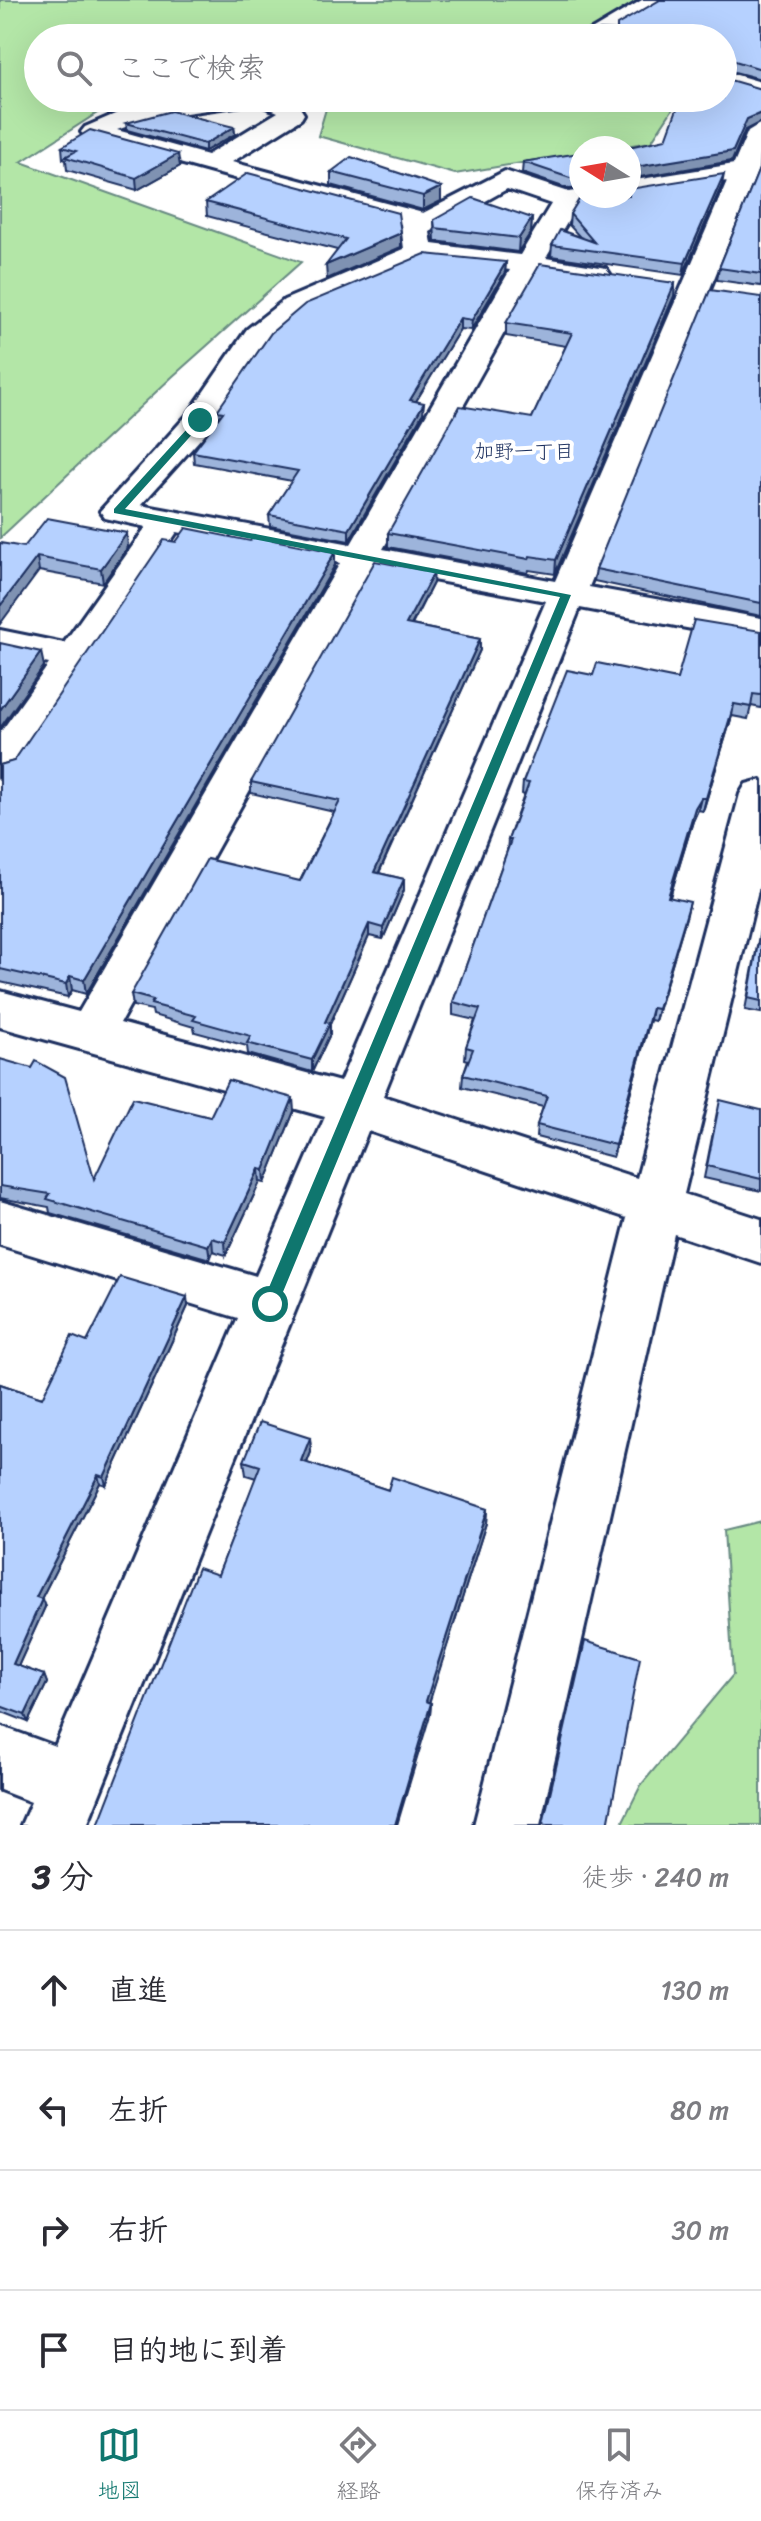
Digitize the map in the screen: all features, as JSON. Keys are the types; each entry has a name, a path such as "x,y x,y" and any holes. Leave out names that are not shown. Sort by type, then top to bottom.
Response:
{"street":[{"path":"614,24 659,0"},
{"path":"737,82 761,90"},
{"path":"144,112 116,119 94,132 414,219 417,241"},
{"path":"210,164 291,112"},
{"path":"0,1758 62,1804 693,288 752,162 761,131"},
{"path":"641,186 752,162"},
{"path":"569,196 505,179 417,241 294,306 258,335 200,420 117,511 761,630"},
{"path":"90,1034 528,264 570,208"},
{"path":"417,241 440,252 619,277"},
{"path":"0,763 168,520"},
{"path":"0,642 74,657"},
{"path":"507,1825 656,1203 761,794"},
{"path":"0,1009 351,1105 656,1203 761,1241"},
{"path":"0,1223 270,1304"}],"green space":[{"path":"0,0 647,0 607,24 24,24 24,112 99,112 21,162 301,262 172,377 0,538"},
{"path":"325,112 671,112 651,142 641,144 641,136 569,136 569,155 455,174 318,136"},
{"path":"761,1521 761,1825 621,1825 641,1785 733,1675 724,1530"}],"building":[{"path":"660,0 761,0 761,69 737,62 737,24 619,24"},
{"path":"737,82 761,89 761,113 747,119 733,151 641,166 641,144 666,139 676,112 737,112"},
{"path":"175,112 234,127 205,144 126,123"},
{"path":"90,130 178,154 136,178 65,157 76,151 62,147"},
{"path":"569,155 569,178 523,162"},
{"path":"351,157 441,187 423,196 331,172"},
{"path":"761,164 761,274 719,268"},
{"path":"248,173 398,213 401,233 326,265 346,239 206,202"},
{"path":"724,174 685,263 552,245 560,230 594,242 570,214 574,208 641,208 641,187"},
{"path":"473,198 532,218 519,238 435,228 434,220"},
{"path":"425,254 506,262 472,320 460,318 410,400 424,403 349,530 269,515 298,471 193,452 223,412 217,411 271,333 305,304"},
{"path":"540,264 675,283 556,560 530,556 529,559 388,533 460,406 532,418 572,333 506,323"},
{"path":"710,290 761,297 761,603 596,569"},
{"path":"47,518 127,533 101,569 37,557 0,606 0,543 24,547"},
{"path":"186,528 250,541 253,536 335,552 84,980 70,976 66,984 0,969 0,765 14,761 164,540 176,542"},
{"path":"375,561 434,572 406,624 480,639 374,872 404,879 383,928 369,924 325,1022 330,1023 312,1060 247,1043 251,1036 193,1020 196,1016 151,1004 153,1000 131,994 207,859 300,881 340,801 251,782"},
{"path":"694,620 761,631 761,695 753,694 751,707 734,704 706,798 701,798 695,808 668,897 690,902 658,1009 652,1008 615,1145 537,1125 547,1096 463,1075 473,1049 466,1047 480,1009 453,1002 511,840 508,840 529,783 523,782 567,670 593,675 597,663 677,679"},
{"path":"0,643 41,652 0,710"},
{"path":"761,927 761,1001 748,998"},
{"path":"0,1059 32,1068 36,1061 65,1077 94,1179 133,1098 210,1117 228,1080 293,1098 264,1170 259,1169 225,1242 212,1238 208,1246 47,1199 50,1194 0,1186"},
{"path":"720,1100 761,1110 761,1179 707,1166"},
{"path":"120,1277 187,1297 104,1477 98,1475 36,1597 42,1599 13,1664 44,1675 25,1715 0,1706 0,1384 42,1398 72,1336 87,1342"},
{"path":"260,1422 310,1438 301,1461 388,1490 392,1477 487,1509 426,1701 431,1703 395,1825 98,1825 198,1568 218,1575 260,1466 244,1461"},
{"path":"585,1641 640,1658 608,1825 545,1825 543,1824"}],"district":[{"name":"加野一丁目","path":"524,451"}],"route":[{"path":"200,420 117,511 566,595 270,1304"}]}
